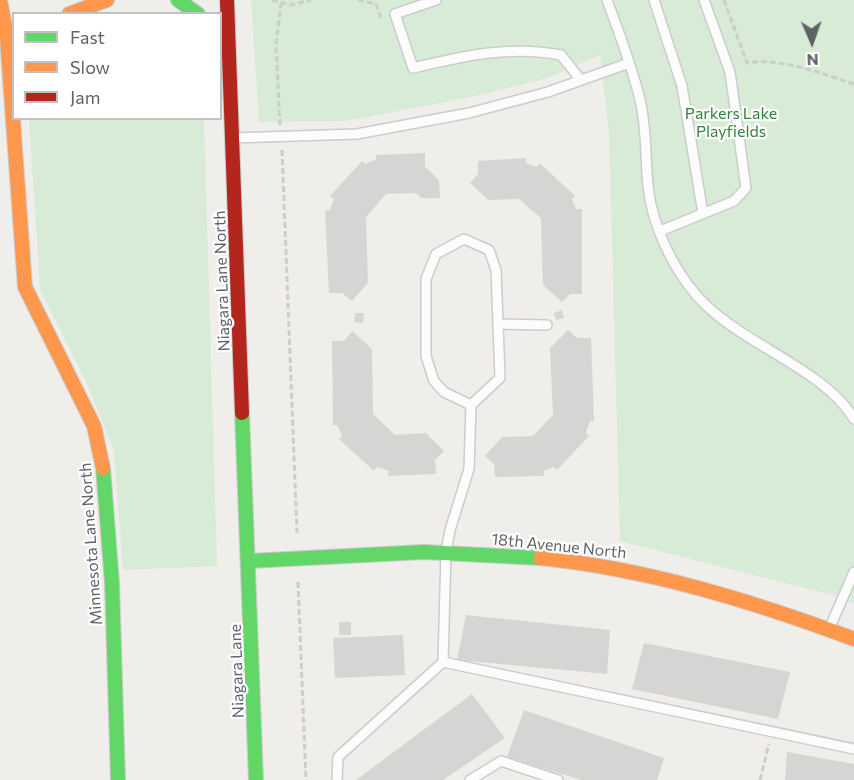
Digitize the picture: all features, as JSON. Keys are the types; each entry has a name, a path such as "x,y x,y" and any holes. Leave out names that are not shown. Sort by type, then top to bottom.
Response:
{"street":[{"name":"Minnesota Lane North","path":"0,0 7,37 12,106"},
{"path":"74,12 107,0"},
{"path":"178,0 195,12"},
{"name":"Niagara Lane North","path":"227,0 224,34 225,60 233,138 249,561"},
{"name":"Minnesota Lane North","path":"13,120 25,287 94,426 103,461 112,583 118,780"},
{"name":"18th Avenue North","path":"249,561 446,552 545,559 627,570 706,588 785,612 854,639"},
{"name":"Niagara Lane","path":"249,561 256,780"}],"lane":[{"path":"436,0 396,14 413,68 495,51 538,50 561,55 580,79"},
{"path":"607,0 640,99 646,141 648,187 660,231 673,264 698,297 729,325 830,390 854,419"},
{"path":"654,0 682,86 703,214"},
{"path":"660,231 734,201 746,188 730,72 704,0"},
{"path":"233,138 368,132 469,113 548,92 629,63"},
{"path":"337,780 338,757 443,662 446,552 450,530 469,469 471,405 500,378 496,270 489,250 464,239 436,254 426,279 426,356 434,381 444,392 471,405"},
{"path":"498,324 548,326"},
{"path":"830,629 854,572"},
{"path":"443,662 854,749"},
{"path":"470,780 501,761 558,780"}],"path":[{"path":"272,0 281,4 311,0"},
{"path":"358,0 375,2 383,22"},
{"path":"724,0 747,63 756,61 809,70 854,84"},
{"path":"281,4 276,45 297,533"},
{"path":"298,582 306,780"},
{"path":"760,780 772,732"}],"green space":[{"name":"Parkers Lake Playfields","path":"251,0 854,0 854,604 836,596 620,541 609,132 600,55 548,78 476,96 346,121 259,122"},
{"path":"29,120 204,120 217,566 123,570 114,451 88,386 40,289"}],"building":[{"path":"425,153 425,167 439,180 440,198 421,198 416,193 386,194 366,217 368,283 352,301 342,293 329,293 325,210 330,210 334,199 330,196 362,161 366,164 376,159 376,155"},
{"path":"526,158 526,163 537,167 540,163 575,196 572,199 576,209 582,209 582,294 570,294 562,302 543,285 541,218 519,199 488,200 470,183 478,174 478,161"},
{"path":"562,310 564,318 556,320 554,313"},
{"path":"355,313 364,313 363,323 354,322"},
{"path":"568,330 577,338 591,338 594,421 590,421 586,432 589,436 557,470 553,467 544,471 544,476 495,477 494,464 485,456 502,437 533,436 553,415 550,348"},
{"path":"352,331 372,349 373,414 395,435 426,433 444,451 435,460 436,474 388,476 389,471 377,467 374,471 339,439 342,435 337,425 333,425 332,341 344,341"},
{"path":"466,615 610,630 607,674 457,660"},
{"path":"339,622 351,622 351,635 339,635"},
{"path":"403,635 405,675 335,678 333,638"},
{"path":"644,643 790,672 778,719 632,689"},
{"path":"472,694 505,738 443,780 356,780"},
{"path":"524,710 664,758 657,780 581,780 507,757"},
{"path":"787,752 854,764 854,780 785,780"}],"traffic: fast":[{"path":"178,0 195,12"},
{"path":"242,413 256,780"},
{"path":"103,468 112,583 118,780"},
{"path":"249,561 424,552 540,558"}],"traffic: slow":[{"path":"0,0 7,37 12,106"},
{"path":"74,12 107,0"},
{"path":"13,120 25,287 94,426 103,468"},
{"path":"540,558 620,570 699,588 854,639"}],"traffic: jam":[{"path":"227,0 242,413"}]}
